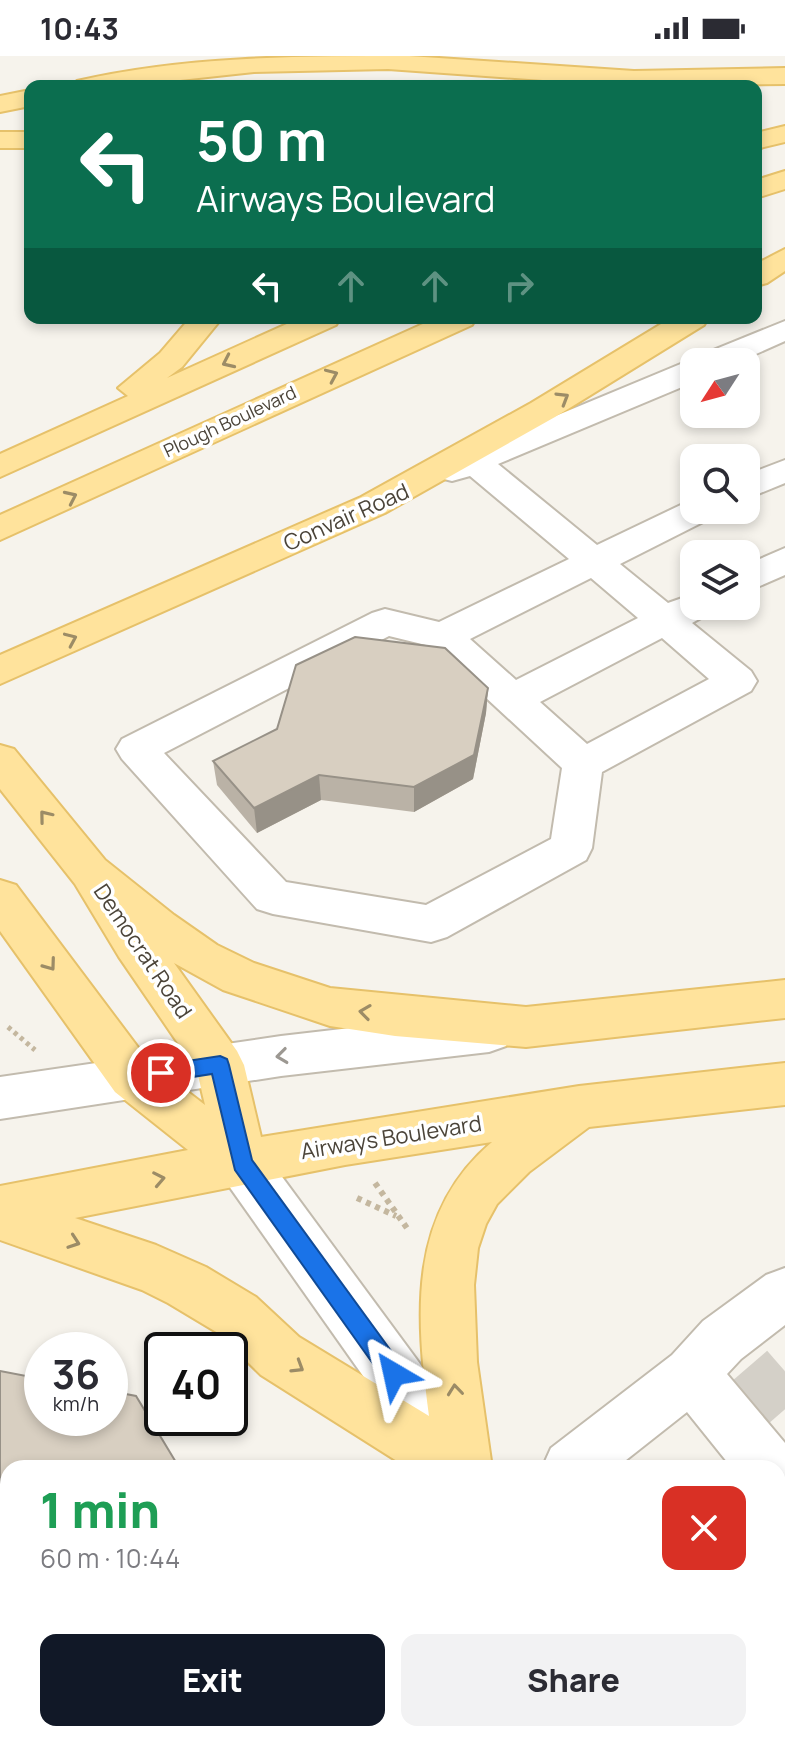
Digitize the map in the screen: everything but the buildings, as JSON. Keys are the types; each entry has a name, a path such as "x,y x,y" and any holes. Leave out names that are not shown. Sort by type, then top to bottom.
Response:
{"main road":[{"path":"115,80 254,65 359,62 634,79 785,76"},
{"path":"0,104 24,99"},
{"path":"762,140 785,134"},
{"path":"0,140 24,140"},
{"path":"762,188 785,179"},
{"path":"762,273 785,258"},
{"path":"70,434 171,360 202,324"},
{"path":"0,467 312,324"},
{"name":"Plough Boulevard","path":"0,529 448,324"},
{"path":"373,505 543,410 683,324"},
{"name":"Convair Road","path":"0,671 373,505"},
{"name":"Democrat Road","path":"0,760 90,872 135,944 220,1065 242,1163"},
{"path":"90,872 158,928 201,958 239,977 330,1007 526,1027 785,999"},
{"name":"Democrat Road","path":"1,914 132,1077 242,1163"},
{"name":"Airways Boulevard","path":"0,1209 345,1143 579,1107 785,1084"},
{"path":"460,1460 448,1329 454,1239 463,1211 497,1169 579,1107"},
{"path":"0,1216 156,1270 187,1285 237,1315 280,1356 448,1460"}],"street":[{"path":"744,348 785,330"},
{"name":"Convair Road","path":"373,505 680,376"},
{"path":"475,462 593,560 680,613"},
{"path":"760,482 785,470"},
{"path":"443,636 680,519"},
{"path":"760,573 785,560"},
{"path":"512,699 680,613"},
{"path":"583,764 737,681 686,620"},
{"path":"385,622 443,636 583,764 571,848 431,924 273,897 136,749 385,622"},
{"path":"0,1098 220,1065 526,1027"},
{"name":"Democrat Road","path":"242,1163 455,1460"},
{"path":"582,1460 748,1339 779,1454"}],"path":[{"path":"8,1027 44,1059"},
{"path":"375,1183 414,1239"},
{"path":"357,1198 399,1217"}],"tunnel":[{"path":"746,1369 785,1414"}],"route":[{"path":"161,1073 220,1065 242,1163 394,1374"}]}
